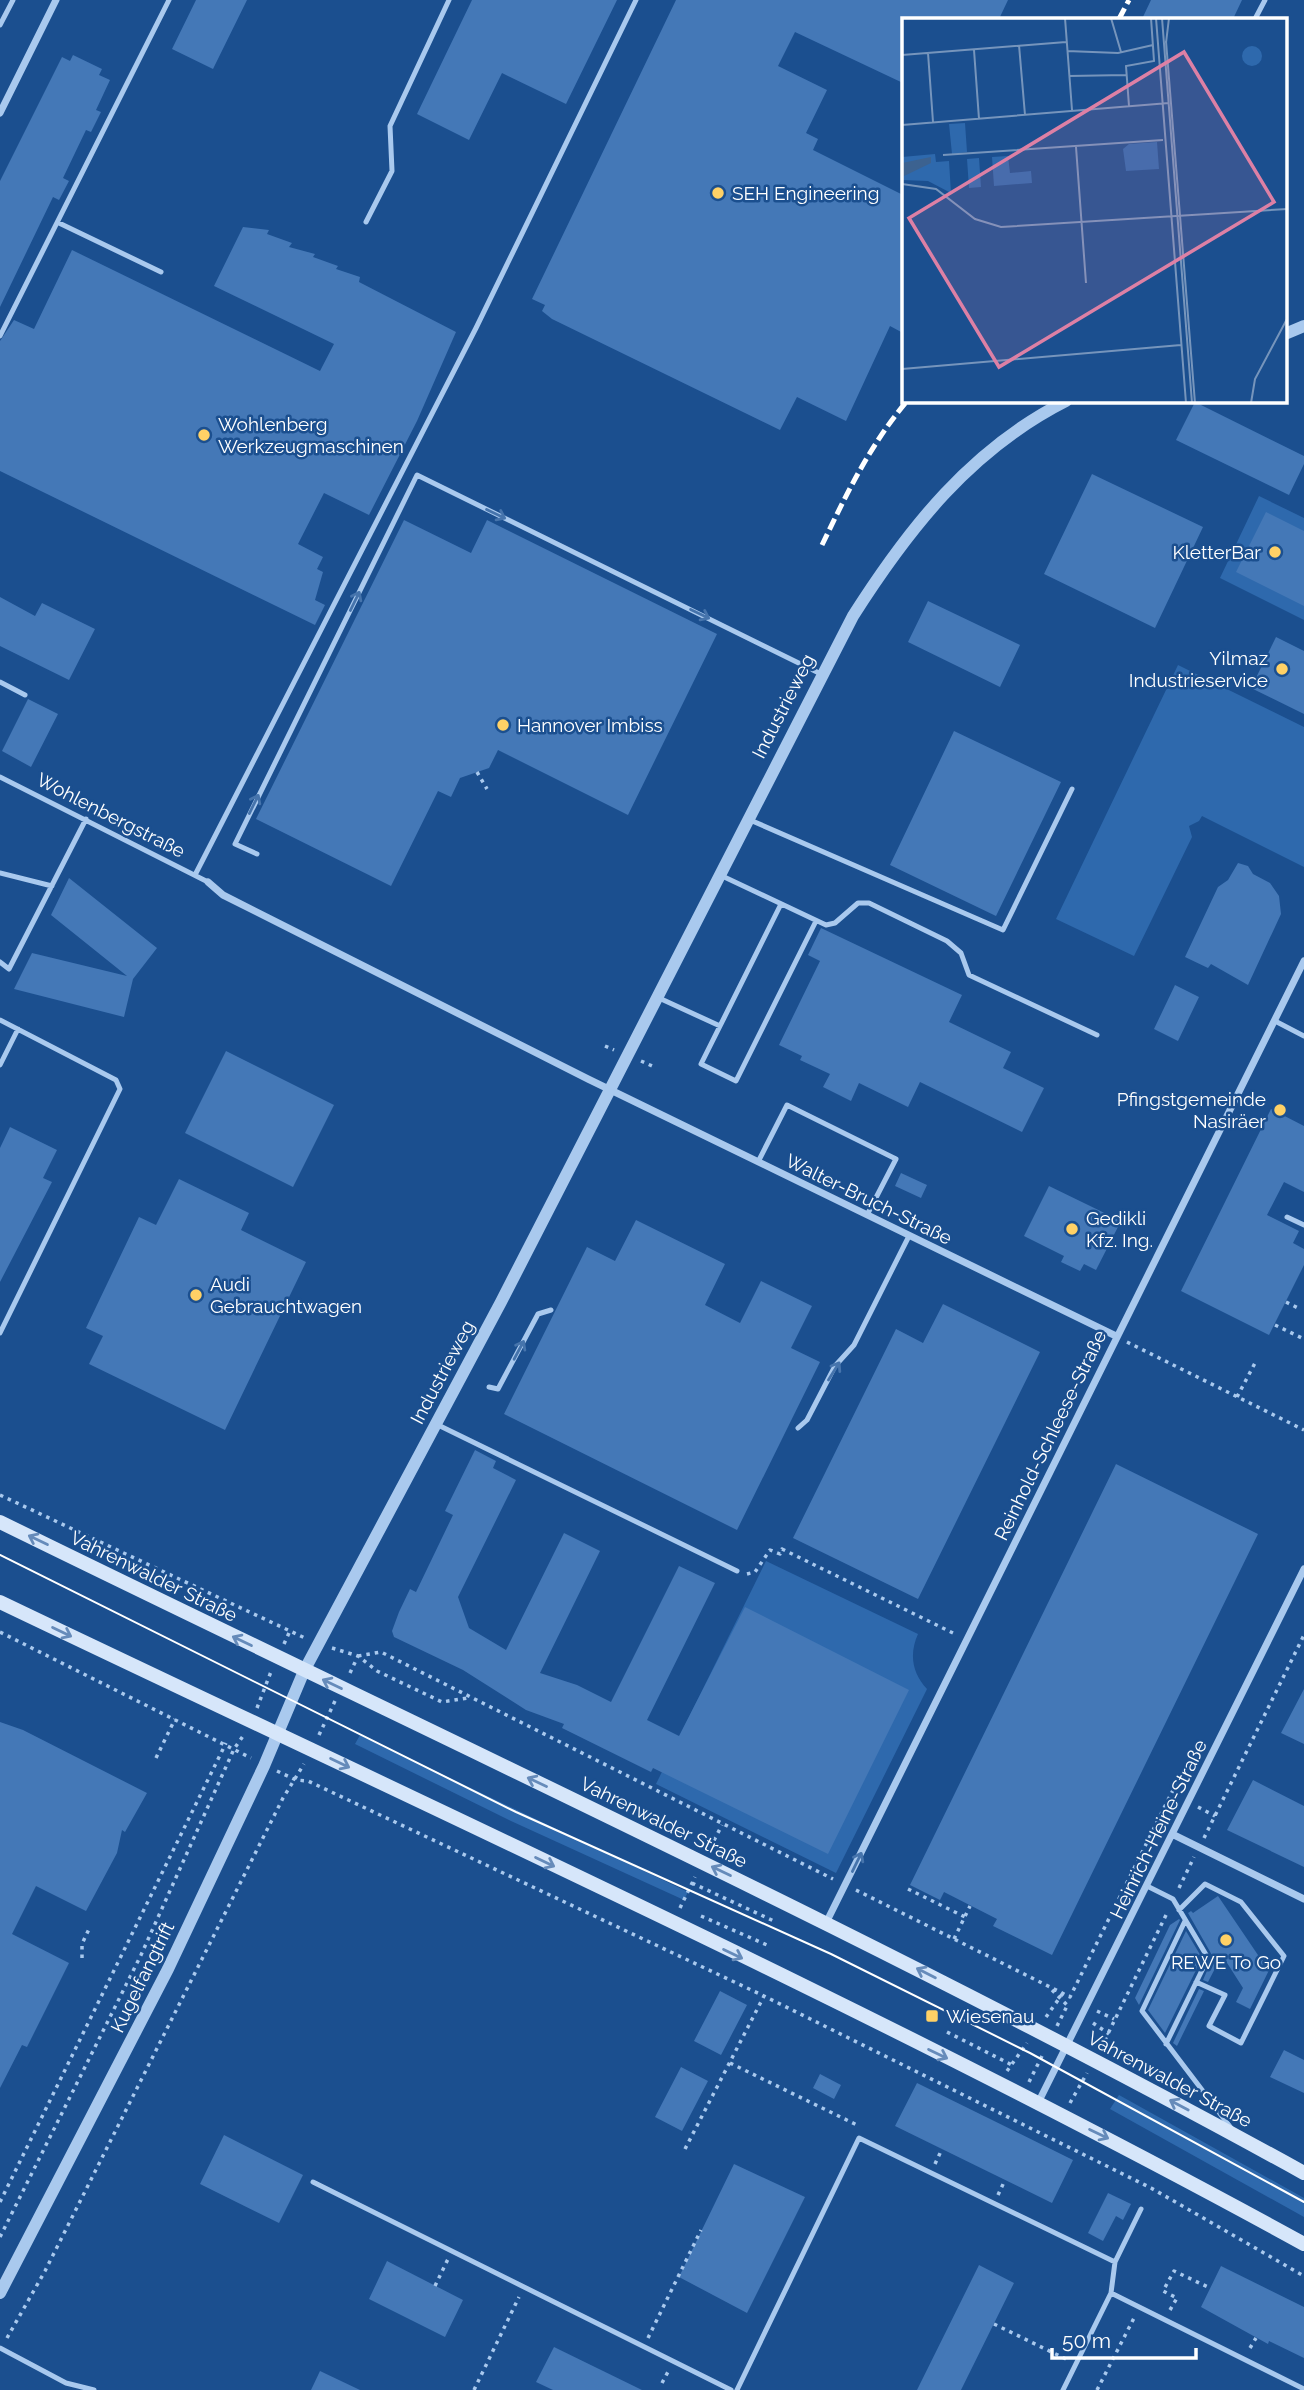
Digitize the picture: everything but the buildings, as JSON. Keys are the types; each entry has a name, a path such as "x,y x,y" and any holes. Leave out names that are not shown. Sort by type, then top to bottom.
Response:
{"main road":[{"name":"Vahrenwalder Straße","path":"0,1522 826,1923 1051,2037 1304,2173"},
{"path":"0,1602 312,1749 1022,2095 1163,2167 1304,2244"}],"street":[{"path":"0,113 55,0"},
{"path":"1286,334 1304,326"},
{"name":"Industrieweg","path":"303,1671 436,1424 610,1090 821,674 894,552 938,497 989,449 1042,413 1064,402"},
{"path":"208,882 223,895 610,1090"},
{"name":"Reinhold-Schleese-Straße","path":"826,1923 1115,1336 1304,961"},
{"name":"Walter-Bruch-Straße","path":"610,1090 1115,1336"},
{"name":"Heinrich-Heine-Straße","path":"1038,2104 1304,1569"},
{"name":"Kugelfangtrift","path":"0,2293 169,1969 278,1735 303,1671"},
{"path":"1172,1834 1304,1899"}],"lane":[{"path":"0,25 13,0"},
{"path":"0,337 169,0"},
{"path":"366,222 392,171 390,125 449,0"},
{"path":"195,875 470,340 636,0"},
{"path":"1256,18 1265,0"},
{"path":"59,223 161,272"},
{"path":"257,854 235,844 417,475 821,674"},
{"path":"0,682 25,695"},
{"name":"Wohlenbergstraße","path":"0,777 208,882"},
{"path":"747,818 1003,930 1072,789"},
{"path":"0,962 9,969 86,819"},
{"path":"0,873 52,886"},
{"path":"719,875 827,925 835,923 858,903 869,903 947,941 961,953 969,975 1097,1035"},
{"path":"781,904 701,1064 736,1082 816,920"},
{"path":"657,996 720,1026"},
{"path":"0,1020 116,1080 120,1089 0,1333"},
{"path":"1275,1021 1304,1036"},
{"path":"0,1065 18,1029"},
{"path":"758,1162 787,1105 896,1158 867,1215"},
{"path":"1287,1217 1304,1225"},
{"path":"798,1428 807,1420 835,1366 854,1345 909,1236"},
{"path":"489,1387 498,1389 538,1314 551,1310"},
{"path":"436,1424 737,1571"},
{"path":"1180,1910 1205,1884 1241,1902 1284,1956 1241,2043 1209,2026 1225,1995 1196,1982"},
{"path":"1147,1886 1174,1899 1208,1958 1166,2044"},
{"path":"1185,1921 1142,2011 1237,2136"},
{"path":"737,2390 859,2137 1115,2262"},
{"path":"313,2182 726,2389"},
{"path":"1063,2390 1111,2293 1115,2262 1141,2209"},
{"path":"1111,2293 1304,2389"},
{"path":"1,2348 66,2383 94,2390"},
{"path":"66,2383 68,2390"}],"path":[{"path":"477,772 487,789"},
{"path":"1286,1302 1300,1309"},
{"path":"1275,1325 1304,1339"},
{"path":"1115,1336 1304,1430"},
{"path":"1237,1397 1255,1363"},
{"path":"0,1495 289,1633 260,1693 253,1723 234,1749 141,1955 0,2238"},
{"path":"737,1571 755,1572 770,1550 779,1554 782,1549 966,1640"},
{"path":"0,1632 226,1743 264,1766"},
{"path":"1050,2139 1109,2034 1304,1635"},
{"path":"358,1656 381,1652 461,1690 468,1698 1070,1997 1180,1776"},
{"path":"1,2348 45,2271 283,1798 296,1780 358,1656"},
{"path":"358,1656 377,1671 442,1702 468,1698"},
{"path":"156,1758 176,1718"},
{"path":"0,2202 226,1743"},
{"path":"296,1780 308,1781 764,1996 1151,2188 1304,2276"},
{"path":"660,1948 722,1825"},
{"path":"692,1883 776,1922"},
{"path":"908,1889 965,1917"},
{"path":"681,1906 767,1945"},
{"path":"954,1939 971,1906"},
{"path":"82,1958 82,1944 89,1928"},
{"path":"685,2149 764,1996"},
{"path":"1011,2118 1067,2006"},
{"path":"947,2032 1012,2065 1027,2044"},
{"path":"730,2063 745,2070"},
{"path":"644,2347 701,2230"},
{"path":"435,2286 452,2251"},
{"path":"1165,2320 1177,2298 1163,2291 1174,2271 1210,2288"},
{"path":"474,2390 524,2287"},
{"path":"1097,2390 1140,2307"},
{"path":"994,2324 1076,2364"}],"shaded area":[{"name":"KletterBar","path":"1259,496 1304,518 1304,620 1220,578"},
{"path":"1178,665 1304,727 1304,867 1202,816 1199,821 1189,826 1192,837 1134,956 1056,919"},
{"path":"766,1561 918,1634 913,1649 913,1663 927,1689 836,1873 656,1784"},
{"path":"360,1735 688,1892 684,1900 511,1821 355,1744"},
{"path":"1119,2095 1304,2198 1304,2217 1110,2109"}],"tram line":[{"path":"0,1555 516,1812 831,1954 1030,2053 1304,2202"}],"railway":[{"path":"1120,18 1129,0"},
{"path":"822,545 870,452 906,402"}],"place":[{"name":"SEH Engineering","path":"718,193"},
{"name":"Wohlenberg Werkzeugmaschinen","path":"204,435"},
{"name":"KletterBar","path":"1275,552"},
{"name":"Yilmaz Industrieservice","path":"1282,669"},
{"name":"Hannover Imbiss","path":"503,725"},
{"name":"Pfingstgemeinde Nasiräer","path":"1280,1110"},
{"name":"Gedikli Kfz. Ing.","path":"1072,1229"},
{"name":"Audi Gebrauchtwagen","path":"196,1295"},
{"name":"REWE To Go","path":"1226,1940"},
{"name":"Wiesenau","path":"932,2016"}]}
